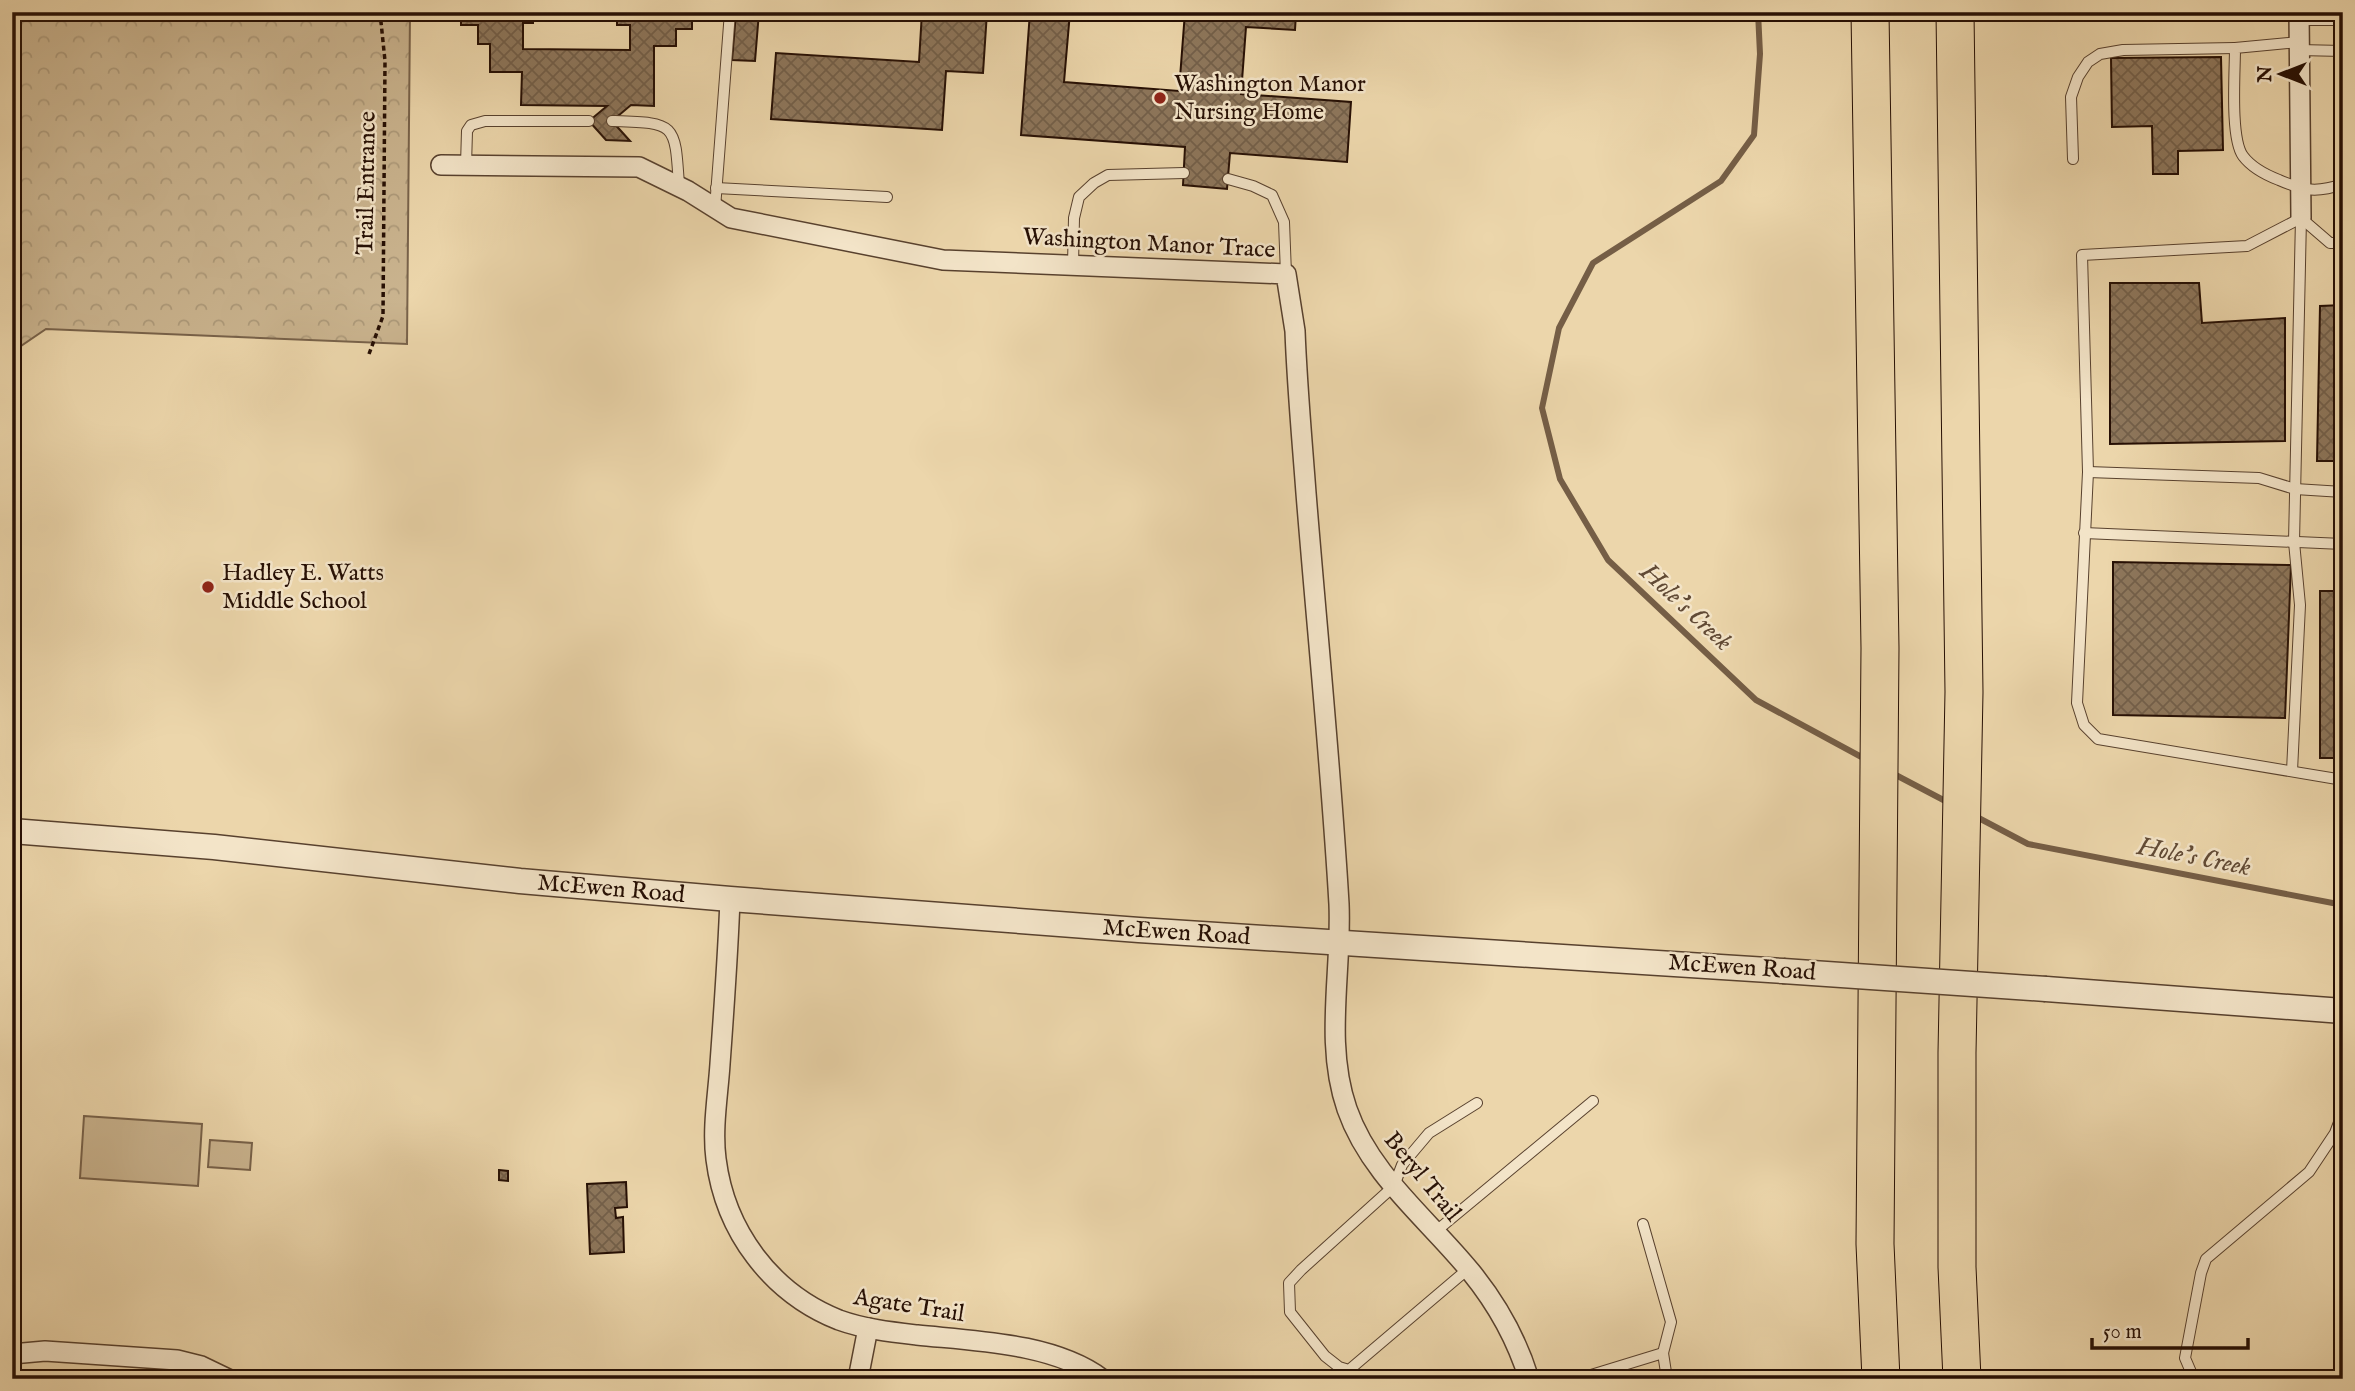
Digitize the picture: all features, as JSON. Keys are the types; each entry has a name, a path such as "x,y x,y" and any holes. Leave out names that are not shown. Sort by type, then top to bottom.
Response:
{"highway":[{"path":"1870,12 1880,648 1875,1244 1881,1379"},
{"path":"1955,12 1964,692 1957,1053 1957,1268 1962,1379"}],"street":[{"path":"2299,16 2301,218"},
{"name":"Washington Manor Trace","path":"441,165 639,167 731,218 943,260 1286,274 1295,331 1339,907 1338,943"},
{"name":"McEwen Road","path":"12,831 214,847 520,881 730,899 2343,1011"},
{"name":"Agate Trail","path":"730,899 715,1128 716,1157 721,1186 734,1224 752,1254 791,1293 840,1320 868,1328 991,1343 1048,1354 1073,1363 1102,1379"},
{"name":"Beryl Trail","path":"1338,943 1335,1037 1337,1067 1346,1107 1358,1135 1371,1160 1468,1269 1492,1300 1511,1332 1529,1379"},
{"path":"858,1379 868,1328"},
{"path":"12,1354 45,1351 177,1360 201,1366 228,1379"}],"lane":[{"path":"715,208 730,12"},
{"path":"2299,16 2343,20"},
{"path":"2073,159 2071,97 2078,77 2088,62 2100,54 2123,50 2299,46 2343,51"},
{"path":"2235,48 2236,139 2243,156 2262,173 2301,190 2326,190 2343,184"},
{"path":"466,165 467,131 471,125 485,121 589,121"},
{"path":"612,121 654,122 665,126 676,143 679,187"},
{"path":"1073,265 1074,218 1079,197 1094,183 1108,175 1184,173"},
{"path":"1228,179 1272,194 1284,222 1286,274"},
{"path":"716,188 887,197"},
{"path":"2301,218 2330,243 2343,243"},
{"path":"2301,218 2247,246 2082,255 2088,472 2077,704 2084,725 2098,739 2343,780"},
{"path":"2292,771 2300,605 2294,542 2301,218"},
{"path":"2088,472 2259,478 2295,489 2343,492"},
{"path":"2084,533 2343,544"},
{"path":"1435,1233 1593,1101"},
{"path":"1468,1269 1349,1370 1339,1367 1325,1356 1290,1312 1289,1283 1394,1186 1402,1165 1429,1133 1477,1103"},
{"path":"2194,1379 2185,1358 2206,1259 2309,1172 2335,1133 2343,1112"},
{"path":"1643,1224 1671,1322 1663,1353 1667,1379"},
{"path":"1578,1379 1663,1353"}],"path":[{"name":"Trail Entrance","path":"369,354 383,316 385,61 381,22 376,12"}],"green space":[{"path":"12,12 410,12 407,344 46,329 12,352"},
{"path":"84,1116 202,1124 198,1186 80,1178"},
{"path":"210,1140 252,1143 250,1170 208,1167"},
{"path":"478,1374 600,1375 600,1379 478,1379"}],"building":[{"path":"461,12 533,12 533,23 523,23 523,49 630,50 630,25 617,25 617,12 692,12 692,29 676,29 676,46 654,46 654,106 631,105 612,121 630,141 606,140 589,121 607,106 521,105 522,72 490,72 490,44 478,44 478,25 461,25"},
{"path":"736,12 759,12 755,61 732,60"},
{"path":"922,12 987,12 983,73 946,71 942,130 771,119 776,53 919,62"},
{"name":"Washington Manor Nursing Home","path":"1030,12 1070,12 1064,82 1179,91 1185,12 1360,12 1359,17 1296,13 1295,30 1246,27 1241,94 1351,102 1347,162 1230,153 1227,189 1183,185 1185,147 1021,135"},
{"path":"2221,57 2223,150 2178,151 2178,174 2153,174 2152,126 2112,127 2111,58"},
{"path":"2110,283 2199,283 2202,323 2285,318 2285,441 2110,444"},
{"path":"2343,305 2343,461 2317,461 2320,306"},
{"path":"2113,562 2291,565 2285,718 2113,715"},
{"path":"2320,591 2343,591 2343,758 2320,758"},
{"path":"499,1170 508,1171 508,1181 499,1180"},
{"path":"626,1182 627,1207 615,1208 616,1218 623,1217 624,1252 590,1254 587,1184"}],"waterway":[{"name":"Hole's Creek","path":"1758,12 1760,54 1754,135 1721,181 1593,263 1559,328 1542,408 1560,479 1608,560 1756,700 1867,760"},
{"name":"Hole's Creek","path":"1892,773 1951,804"},
{"name":"Hole's Creek","path":"1973,815 2028,844 2343,905"}],"place":[{"name":"Washington Manor Nursing Home","path":"1160,98"},
{"name":"Hadley E. Watts Middle School","path":"208,587"}]}
